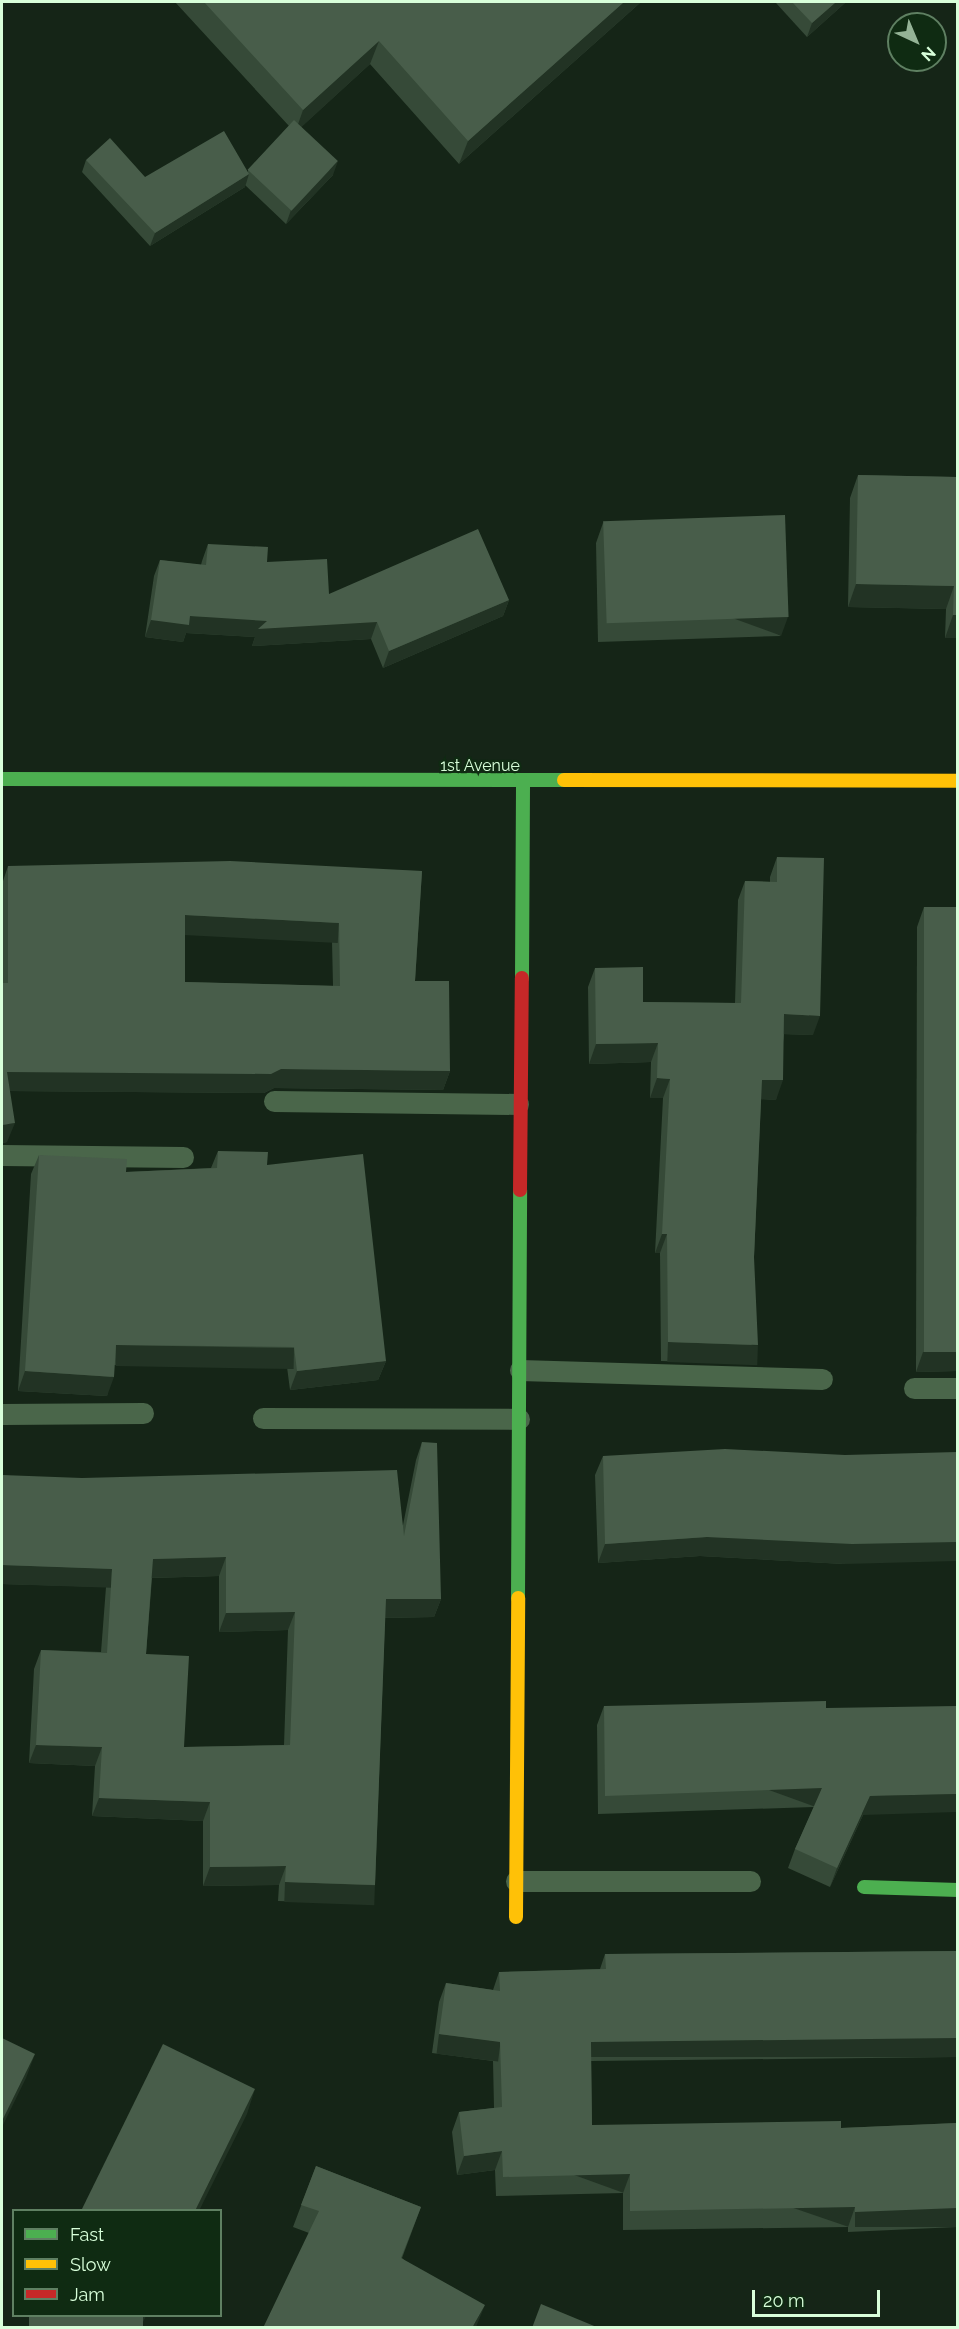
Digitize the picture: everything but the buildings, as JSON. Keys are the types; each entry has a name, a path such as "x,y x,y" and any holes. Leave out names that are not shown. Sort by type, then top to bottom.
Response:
{"street":[{"name":"1st Avenue","path":"2,779 523,783 957,781"},
{"path":"516,1917 520,1370 518,1104 523,783"},
{"path":"864,1887 957,1890"}],"lane":[{"path":"274,1101 518,1104"},
{"path":"2,1155 183,1157"},
{"path":"520,1370 822,1379"},
{"path":"914,1388 957,1388"},
{"path":"2,1414 143,1413"},
{"path":"263,1418 519,1419"},
{"path":"516,1881 750,1881"}],"traffic: fast":[{"path":"2,779 564,780"},
{"path":"522,978 523,783"},
{"path":"518,1598 520,1190"},
{"path":"864,1887 958,1890"}],"traffic: slow":[{"path":"564,780 958,781"},
{"path":"516,1917 518,1598"}],"traffic: jam":[{"path":"520,1190 522,978"}]}
